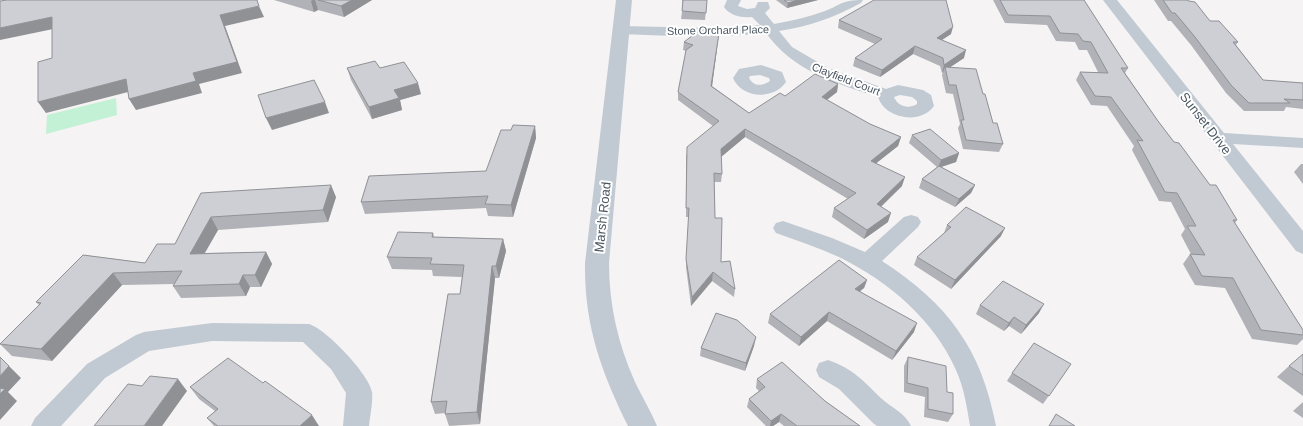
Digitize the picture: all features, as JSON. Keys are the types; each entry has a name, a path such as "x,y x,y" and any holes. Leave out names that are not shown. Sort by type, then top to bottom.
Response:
{"street":[{"name":"Marsh Road","path":"624,0 597,263 597,299 604,338 613,364 623,388 643,426"},
{"name":"Clayfield Court","path":"734,0 731,4 734,9 742,12 756,6 771,30 786,49 804,62 821,71 887,95"},
{"name":"Stone Orchard Place","path":"621,30 771,30 818,19 836,12 856,0"},
{"name":"Sunset Drive","path":"1110,0 1303,246"},
{"path":"774,74 804,62"},
{"path":"1218,138 1303,143"},
{"path":"867,263 911,222"},
{"path":"783,228 829,245 867,263 912,294 936,318 963,356 976,387 981,404 983,426"},
{"path":"44,426 96,371 144,342 212,332 309,333 340,362 359,392 356,426"},
{"path":"828,370 840,375 855,385 872,406 898,426"}],"green space":[{"path":"116,98 117,115 46,134 47,115"}],"building":[{"path":"257,0 259,6 220,15 237,62 193,73 196,81 129,99 126,79 38,102 38,62 52,58 52,17 0,28 0,1"},
{"path":"318,0 352,0 341,6"},
{"path":"683,0 707,0 706,13 682,11"},
{"path":"784,0 798,0 788,3"},
{"path":"874,0 946,0 953,27 937,38 966,50 944,65 943,58 915,46 882,70 855,58 882,39 839,20"},
{"path":"1000,0 1084,0 1128,68 1121,68 1158,121 1174,142 1179,143 1210,185 1216,185 1237,220 1233,220 1303,330 1303,335 1261,330 1233,278 1202,276 1190,254 1205,255 1187,226 1196,226 1177,193 1165,192 1137,140 1143,141 1111,97 1095,96 1080,72 1108,73 1091,42 1083,41 1078,34 1060,33 1050,16 1008,15"},
{"path":"1163,0 1187,0 1195,2 1210,21 1219,21 1238,42 1233,42 1263,80 1303,83 1303,100 1284,99 1290,103 1249,103 1231,85 1195,37 1175,13 1172,13"},
{"path":"697,32 719,33 711,86 749,113 780,93 785,96 815,74 838,84 822,97 870,124 901,137 871,161 905,177 877,204 891,213 867,230 834,208 856,193 745,129 721,149 722,174 714,173 715,218 722,218 721,262 730,261 735,289 713,272 692,297 686,259 689,208 686,208 687,147 719,121 678,92 686,50 693,45 684,42"},
{"path":"375,61 380,68 404,62 418,83 394,90 399,98 369,107 347,68"},
{"path":"945,67 976,69 993,123 997,123 1003,144 966,140 961,120 964,120 956,85 949,85"},
{"path":"314,80 325,102 266,118 258,95"},
{"path":"513,125 535,126 511,205 485,204 488,196 361,202 369,176 486,171 501,130 511,130"},
{"path":"930,129 959,153 941,160 912,135"},
{"path":"939,166 975,185 959,199 922,179"},
{"path":"331,185 323,210 211,217 190,254 266,252 255,275 243,275 239,284 173,286 182,271 113,273 41,349 0,344 41,303 36,302 83,255 145,263 157,244 175,244 201,193"},
{"path":"966,207 1005,228 955,280 917,257 951,227 947,225"},
{"path":"398,232 433,233 432,237 503,239 496,266 492,266 477,412 445,414 447,401 431,402 448,294 460,294 464,265 430,264 432,258 387,257"},
{"path":"839,260 867,280 855,289 917,323 896,351 829,312 801,337 770,314"},
{"path":"1003,281 1044,304 1026,325 1014,317 1009,323 980,305"},
{"path":"716,313 737,320 756,337 746,363 701,348"},
{"path":"1034,343 1071,364 1049,396 1012,373"},
{"path":"1303,354 1303,375 1289,366"},
{"path":"0,357 9,366 0,376"},
{"path":"908,357 946,366 947,392 953,393 953,414 928,409 928,388 907,383"},
{"path":"228,358 263,383 265,381 312,415 300,426 218,426 207,418 218,409 190,387"},
{"path":"782,362 825,401 860,426 797,426 781,414 771,421 749,399 765,387 757,379"},
{"path":"150,376 178,379 144,426 94,426 128,384 142,386"},
{"path":"0,388 5,389 0,394"},
{"path":"1056,414 1075,426 1049,426"}]}
